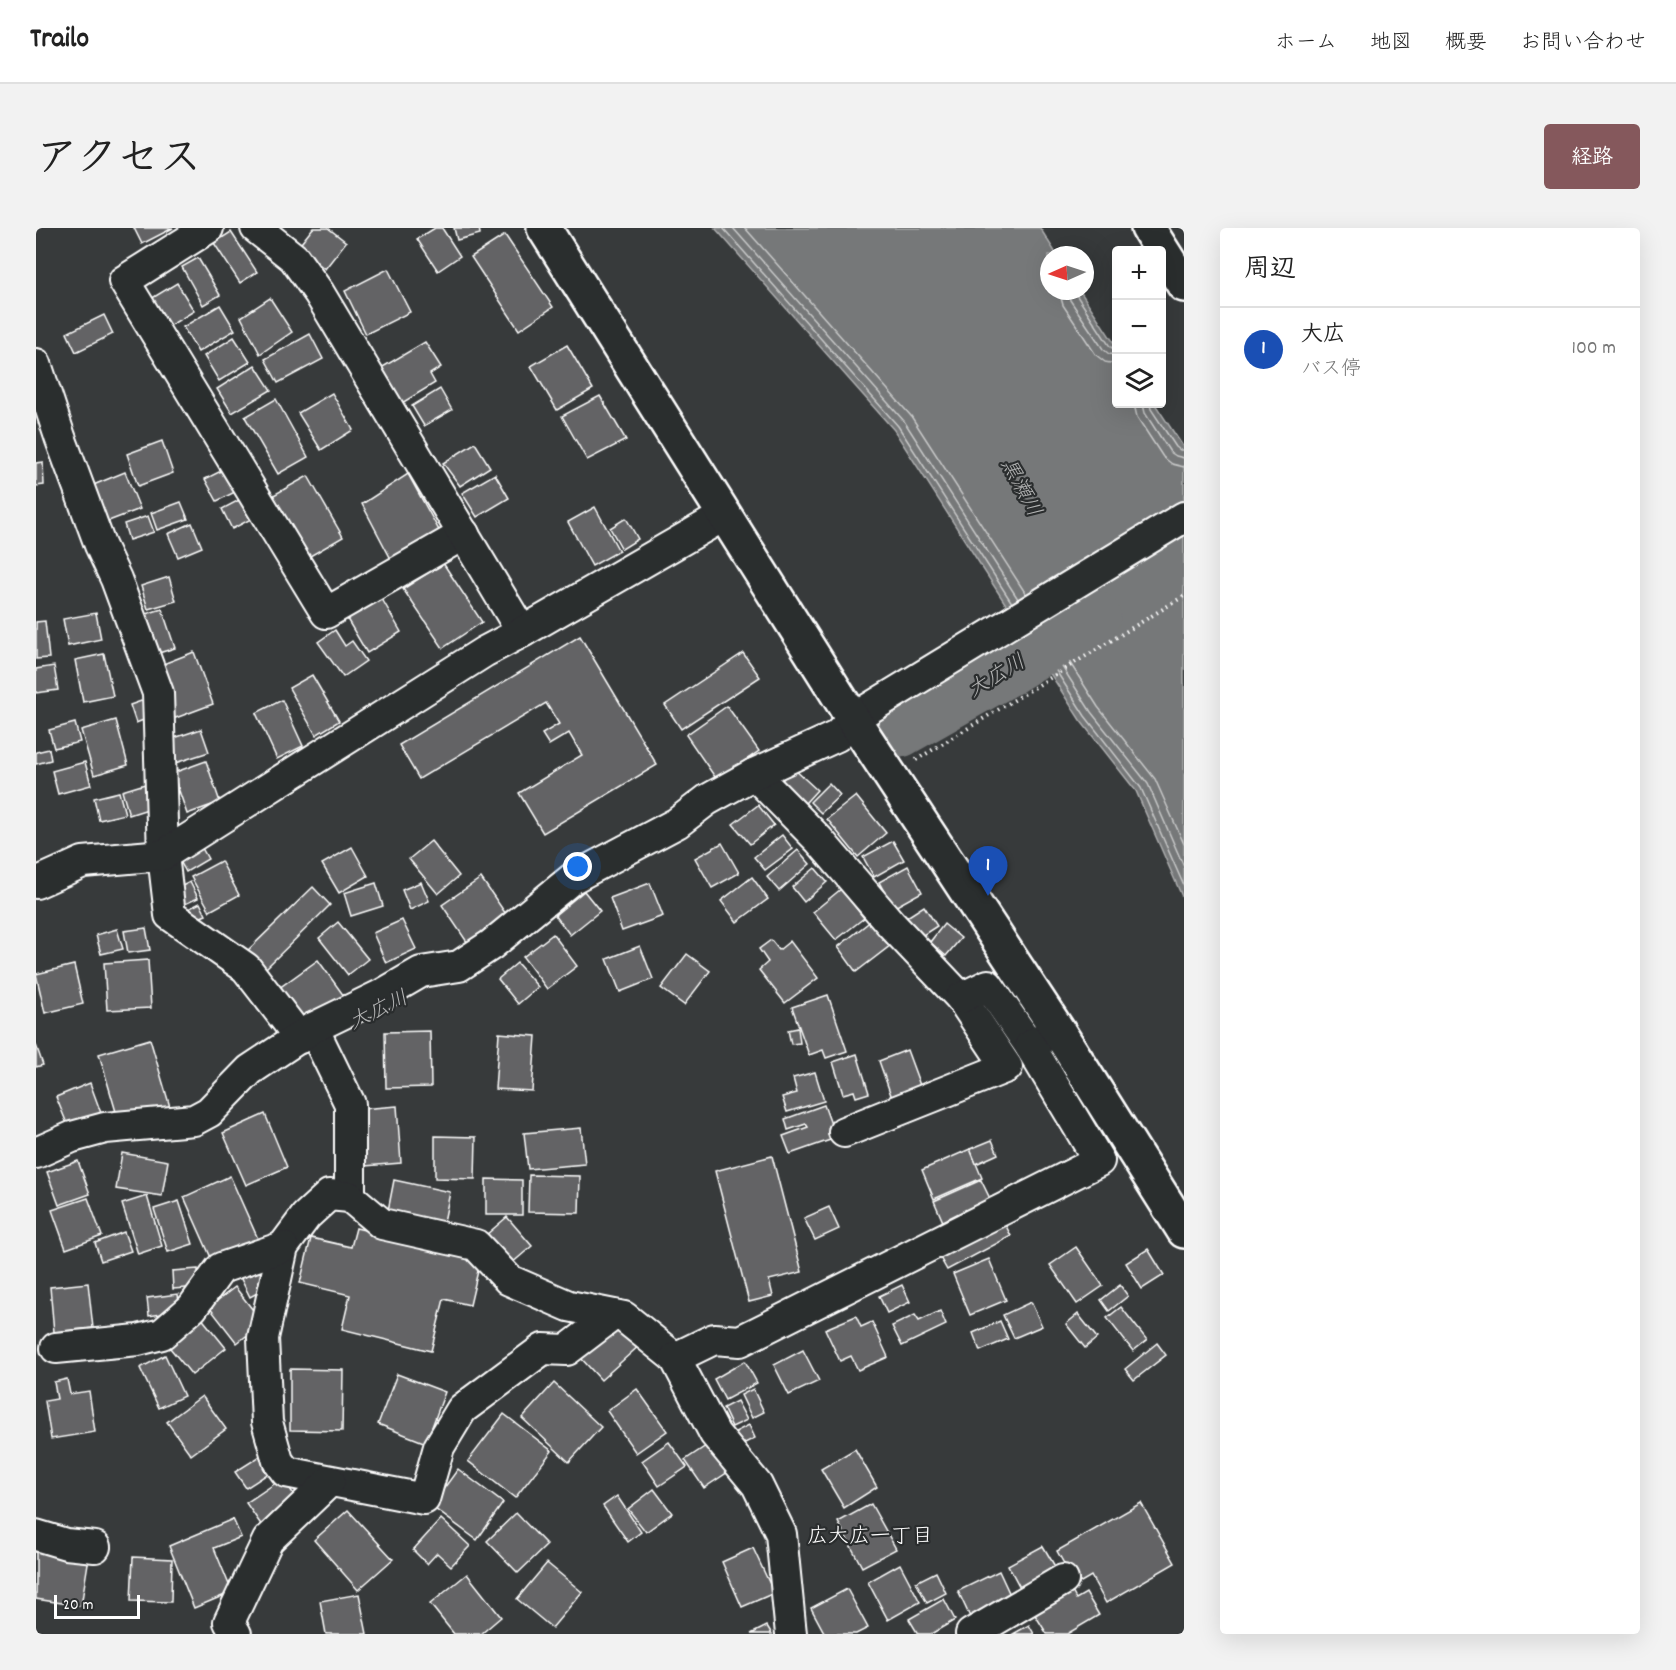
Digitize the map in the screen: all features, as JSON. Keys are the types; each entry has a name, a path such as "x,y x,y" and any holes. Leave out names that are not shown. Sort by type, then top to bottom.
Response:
{"street":[{"path":"208,228 124,281 326,613 464,534"},
{"path":"255,228 294,258 320,293 522,632"},
{"path":"544,228 725,515 863,712 1043,1037 1099,1161 740,1341 714,1339 675,1358"},
{"path":"1148,228 1181,272"},
{"path":"36,364 100,545 116,579 158,693 163,855 170,915 246,968 306,1033 350,1104 350,1197"},
{"path":"36,883 83,862 163,855 484,652 725,515"},
{"path":"36,1153 72,1137 105,1128 194,1120 209,1112 250,1070 306,1033 421,972 459,966 491,945 573,878 677,823 707,800 754,774 837,736 863,712 1184,517"},
{"path":"754,774 819,840 891,924 961,998 1006,1066 844,1132"},
{"path":"961,998 988,985 1043,1037 1184,1231"},
{"path":"613,1315 567,1350 543,1349 462,1409 439,1447 424,1499 286,1472 278,1461 267,1422 263,1338 283,1247 306,1216 329,1195 350,1197 382,1224 476,1245 509,1280 569,1306 624,1317 675,1358 714,1434 757,1485 781,1533 791,1634"},
{"path":"56,1348 138,1340 162,1334 192,1308 221,1268 283,1247"},
{"path":"236,1634 230,1622 268,1540 330,1480"},
{"path":"36,1535 66,1544 95,1547"},
{"path":"971,1634 1063,1580"}],"path":[{"path":"909,764 1184,596"}],"water":[{"name":"黒瀬川","path":"715,228 1040,228 1051,246 1040,246 1040,300 1086,300 1112,340 1112,408 1158,408 1184,448 1184,901 1136,791 1080,720 894,430"}],"building":[{"path":"134,228 173,228 142,244"},
{"path":"313,228 328,228 346,242 325,269 298,247"},
{"path":"435,228 442,228 460,256 438,271 417,239"},
{"path":"454,228 479,228 480,234 457,240"},
{"path":"231,232 257,272 240,283 214,243"},
{"path":"505,235 553,307 519,330 471,257"},
{"path":"198,258 220,295 203,305 182,267"},
{"path":"388,269 410,312 366,334 345,291"},
{"path":"177,283 194,311 166,328 149,300"},
{"path":"270,298 292,332 260,354 241,317"},
{"path":"220,305 235,330 198,352 183,327"},
{"path":"104,315 113,334 76,352 67,333"},
{"path":"310,334 323,359 278,383 265,359"},
{"path":"234,337 250,362 219,381 204,356"},
{"path":"425,342 441,367 430,374 435,383 402,403 381,368"},
{"path":"567,345 593,389 557,410 531,366"},
{"path":"255,365 271,390 232,413 217,389"},
{"path":"440,389 452,410 424,426 412,406"},
{"path":"332,393 353,430 321,450 298,413"},
{"path":"600,396 626,440 587,460 562,416"},
{"path":"276,399 308,457 278,474 245,417"},
{"path":"162,441 173,473 138,486 127,454"},
{"path":"475,443 490,467 460,486 443,463"},
{"path":"43,462 44,485 36,486 36,463"},
{"path":"225,469 237,491 217,501 205,479"},
{"path":"125,472 140,509 106,522 91,486"},
{"path":"408,474 441,534 391,559 362,504"},
{"path":"495,474 509,498 477,517 462,493"},
{"path":"308,476 343,537 305,559 270,497"},
{"path":"243,498 253,518 232,529 222,509"},
{"path":"181,502 188,519 157,530 151,513"},
{"path":"595,507 619,551 592,566 568,522"},
{"path":"148,516 154,532 129,540 124,524"},
{"path":"626,518 638,539 622,549 610,528"},
{"path":"192,523 202,547 178,557 168,534"},
{"path":"443,563 482,622 443,648 403,589"},
{"path":"169,577 176,601 148,609 141,586"},
{"path":"382,599 401,632 367,653 347,619"},
{"path":"162,609 175,648 149,656 136,617"},
{"path":"96,613 101,639 68,646 63,619"},
{"path":"45,621 49,658 36,659 36,622"},
{"path":"335,630 345,646 352,641 366,661 343,677 318,642"},
{"path":"580,636 657,765 543,833 519,793 582,755 569,733 549,745 542,734 559,724 546,703 419,779 399,745"},
{"path":"194,652 213,704 173,719 153,668"},
{"path":"743,653 760,677 681,729 665,705"},
{"path":"104,654 113,696 83,702 75,660"},
{"path":"54,666 58,690 36,693 36,669"},
{"path":"312,675 339,721 316,735 289,688"},
{"path":"147,699 153,716 136,723 130,705"},
{"path":"282,700 303,746 277,759 256,713"},
{"path":"727,706 759,751 717,780 686,735"},
{"path":"116,720 128,765 94,775 81,730"},
{"path":"75,723 80,742 54,748 49,730"},
{"path":"201,729 209,752 172,764 165,741"},
{"path":"49,749 51,760 36,764 36,752"},
{"path":"206,761 220,802 187,814 173,773"},
{"path":"85,762 91,785 58,794 52,771"},
{"path":"793,768 817,790 797,812 773,790"},
{"path":"829,783 840,795 821,813 810,802"},
{"path":"145,784 151,808 129,815 122,791"},
{"path":"119,792 125,814 99,820 94,798"},
{"path":"856,796 886,833 858,857 827,819"},
{"path":"758,805 774,825 750,844 733,824"},
{"path":"782,835 793,849 765,870 754,857"},
{"path":"197,839 208,859 186,872 175,852"},
{"path":"431,841 459,876 438,894 409,859"},
{"path":"893,841 904,860 874,877 863,857"},
{"path":"722,843 739,873 712,888 695,858"},
{"path":"352,847 368,876 339,893 322,864"},
{"path":"798,850 810,864 779,891 767,877"},
{"path":"221,861 239,895 210,911 191,877"},
{"path":"908,866 922,892 893,908 879,882"},
{"path":"815,868 827,882 804,902 792,887"},
{"path":"752,877 768,899 737,922 721,901"},
{"path":"481,878 508,917 469,945 442,905"},
{"path":"190,882 198,898 185,904 176,889"},
{"path":"421,882 429,901 410,910 402,890"},
{"path":"376,883 383,906 351,916 344,893"},
{"path":"650,883 663,916 622,931 610,898"},
{"path":"313,887 330,905 262,972 244,954"},
{"path":"841,889 864,918 836,940 813,912"},
{"path":"584,891 600,911 570,935 555,915"},
{"path":"200,903 206,915 196,919 190,908"},
{"path":"924,906 937,926 920,937 907,917"},
{"path":"402,920 416,949 386,963 373,933"},
{"path":"872,920 891,945 856,972 838,947"},
{"path":"338,922 368,959 348,975 319,938"},
{"path":"944,924 961,938 946,956 930,942"},
{"path":"146,928 150,950 128,953 124,931"},
{"path":"117,929 123,949 101,954 96,935"},
{"path":"553,934 577,966 547,989 523,957"},
{"path":"771,940 779,950 790,941 818,978 785,1003 759,970 768,962 759,949"},
{"path":"640,946 653,979 620,992 607,959"},
{"path":"687,954 710,971 684,1005 661,988"},
{"path":"148,960 151,1008 107,1010 104,963"},
{"path":"318,960 344,996 300,1027 275,991"},
{"path":"517,963 538,987 518,1004 498,979"},
{"path":"74,965 83,1004 45,1013 36,974"},
{"path":"828,995 847,1051 826,1058 823,1050 809,1055 792,1007"},
{"path":"798,1028 800,1043 791,1044 788,1030"},
{"path":"430,1031 431,1087 386,1088 385,1032"},
{"path":"499,1033 536,1036 532,1091 495,1089"},
{"path":"150,1039 170,1107 119,1122 99,1054"},
{"path":"36,1045 43,1065 36,1067"},
{"path":"907,1050 921,1088 892,1098 879,1061"},
{"path":"857,1054 869,1093 856,1097 854,1091 843,1094 833,1062"},
{"path":"815,1072 824,1101 787,1112 782,1097 797,1093 793,1078"},
{"path":"90,1083 101,1113 68,1126 56,1097"},
{"path":"824,1105 836,1138 790,1154 783,1136 808,1127 806,1124 788,1130 785,1119"},
{"path":"397,1106 401,1163 365,1166 361,1109"},
{"path":"265,1114 287,1167 246,1185 223,1133"},
{"path":"581,1128 585,1164 528,1169 524,1133"},
{"path":"435,1136 476,1137 475,1179 435,1178"},
{"path":"992,1140 998,1154 976,1164 970,1149"},
{"path":"970,1149 982,1178 934,1199 922,1170"},
{"path":"122,1153 168,1161 162,1196 116,1189"},
{"path":"772,1156 802,1272 769,1280 773,1296 749,1302 715,1171"},
{"path":"78,1161 90,1194 59,1205 47,1172"},
{"path":"529,1175 580,1176 579,1213 528,1212"},
{"path":"230,1176 258,1239 212,1260 184,1197"},
{"path":"486,1179 522,1180 522,1215 486,1215"},
{"path":"394,1180 450,1192 443,1227 387,1216"},
{"path":"981,1180 995,1209 947,1231 934,1201"},
{"path":"147,1196 162,1246 138,1254 122,1204"},
{"path":"88,1198 102,1236 66,1249 52,1210"},
{"path":"179,1201 193,1244 168,1252 154,1209"},
{"path":"829,1207 839,1229 815,1240 804,1218"},
{"path":"507,1217 532,1246 504,1270 479,1241"},
{"path":"1003,1220 1011,1236 947,1270 938,1254"},
{"path":"356,1228 481,1258 470,1305 444,1299 431,1351 342,1329 350,1295 300,1283 311,1238 351,1247"},
{"path":"124,1232 131,1251 101,1261 95,1243"},
{"path":"1076,1247 1103,1286 1077,1304 1050,1265"},
{"path":"1148,1249 1164,1275 1142,1289 1126,1263"},
{"path":"989,1259 1006,1300 970,1315 953,1274"},
{"path":"258,1268 268,1287 250,1297 240,1277"},
{"path":"198,1269 199,1287 173,1289 172,1271"},
{"path":"88,1283 93,1328 54,1332 50,1287"},
{"path":"902,1285 910,1302 887,1313 879,1296"},
{"path":"1120,1285 1128,1296 1109,1311 1101,1300"},
{"path":"235,1287 263,1323 237,1343 209,1307"},
{"path":"178,1294 180,1311 149,1316 147,1298"},
{"path":"1031,1302 1042,1326 1014,1338 1003,1315"},
{"path":"1121,1307 1147,1340 1133,1351 1107,1318"},
{"path":"940,1311 946,1325 902,1346 892,1326 915,1315 919,1321"},
{"path":"1078,1314 1097,1338 1085,1348 1066,1324"},
{"path":"200,1316 226,1348 192,1375 166,1343"},
{"path":"856,1316 861,1327 872,1322 888,1357 858,1370 851,1356 840,1361 825,1329"},
{"path":"619,1320 641,1344 601,1380 579,1356"},
{"path":"1000,1321 1008,1339 980,1351 973,1333"},
{"path":"1157,1343 1166,1355 1134,1380 1125,1369"},
{"path":"803,1350 819,1381 789,1395 774,1365"},
{"path":"165,1355 184,1396 159,1408 140,1368"},
{"path":"745,1361 757,1383 725,1400 714,1379"},
{"path":"290,1369 343,1370 342,1431 290,1430"},
{"path":"397,1374 445,1392 426,1443 378,1424"},
{"path":"67,1379 70,1394 89,1391 95,1432 51,1439 45,1401 57,1399 54,1382"},
{"path":"554,1383 601,1427 569,1462 522,1418"},
{"path":"637,1389 667,1431 636,1453 607,1411"},
{"path":"753,1389 764,1412 752,1418 741,1395"},
{"path":"202,1396 226,1429 191,1455 167,1422"},
{"path":"737,1401 747,1420 732,1427 723,1408"},
{"path":"504,1414 552,1451 515,1498 468,1461"},
{"path":"749,1425 755,1438 741,1445 735,1432"},
{"path":"669,1442 687,1467 659,1486 642,1461"},
{"path":"712,1442 731,1470 704,1488 685,1460"},
{"path":"855,1449 877,1487 844,1508 821,1469"},
{"path":"265,1453 275,1469 246,1488 235,1472"},
{"path":"458,1469 503,1503 477,1540 431,1506"},
{"path":"283,1478 298,1501 262,1526 246,1503"},
{"path":"654,1489 672,1513 646,1532 628,1509"},
{"path":"617,1496 641,1532 628,1542 603,1506"},
{"path":"1141,1503 1175,1563 1106,1603 1091,1576 1076,1585 1057,1551"},
{"path":"871,1504 896,1549 862,1567 838,1522"},
{"path":"348,1510 393,1559 358,1590 314,1540"},
{"path":"516,1513 547,1545 518,1573 487,1541"},
{"path":"233,1519 241,1537 214,1548 232,1592 194,1608 169,1546"},
{"path":"441,1519 470,1546 451,1566 437,1553 427,1564 413,1550"},
{"path":"1043,1546 1060,1575 1024,1595 1008,1565"},
{"path":"753,1548 774,1593 742,1607 722,1562"},
{"path":"36,1549 89,1557 81,1606 36,1599"},
{"path":"133,1557 172,1559 171,1602 131,1601"},
{"path":"547,1563 582,1592 552,1628 517,1599"},
{"path":"900,1564 920,1602 888,1620 868,1582"},
{"path":"999,1571 1012,1599 971,1619 958,1591"},
{"path":"936,1572 946,1593 927,1603 916,1582"},
{"path":"467,1574 501,1617 481,1634 454,1634 430,1604"},
{"path":"1069,1586 1076,1599 1086,1593 1099,1615 1067,1634 1047,1634 1032,1610"},
{"path":"847,1589 868,1628 856,1634 825,1634 811,1608"},
{"path":"359,1594 367,1634 326,1634 320,1601"},
{"path":"944,1599 955,1620 931,1634 918,1634 909,1619"},
{"path":"1029,1625 1034,1634 1013,1634"},
{"path":"767,1626 772,1634 751,1634"}],"waterway":[{"name":"大広川","path":"891,733 900,732 1009,670 1095,616"}],"place":[{"name":"大広","path":"988,896"}],"district":[{"name":"広大広一丁目","path":"870,1535"}]}
